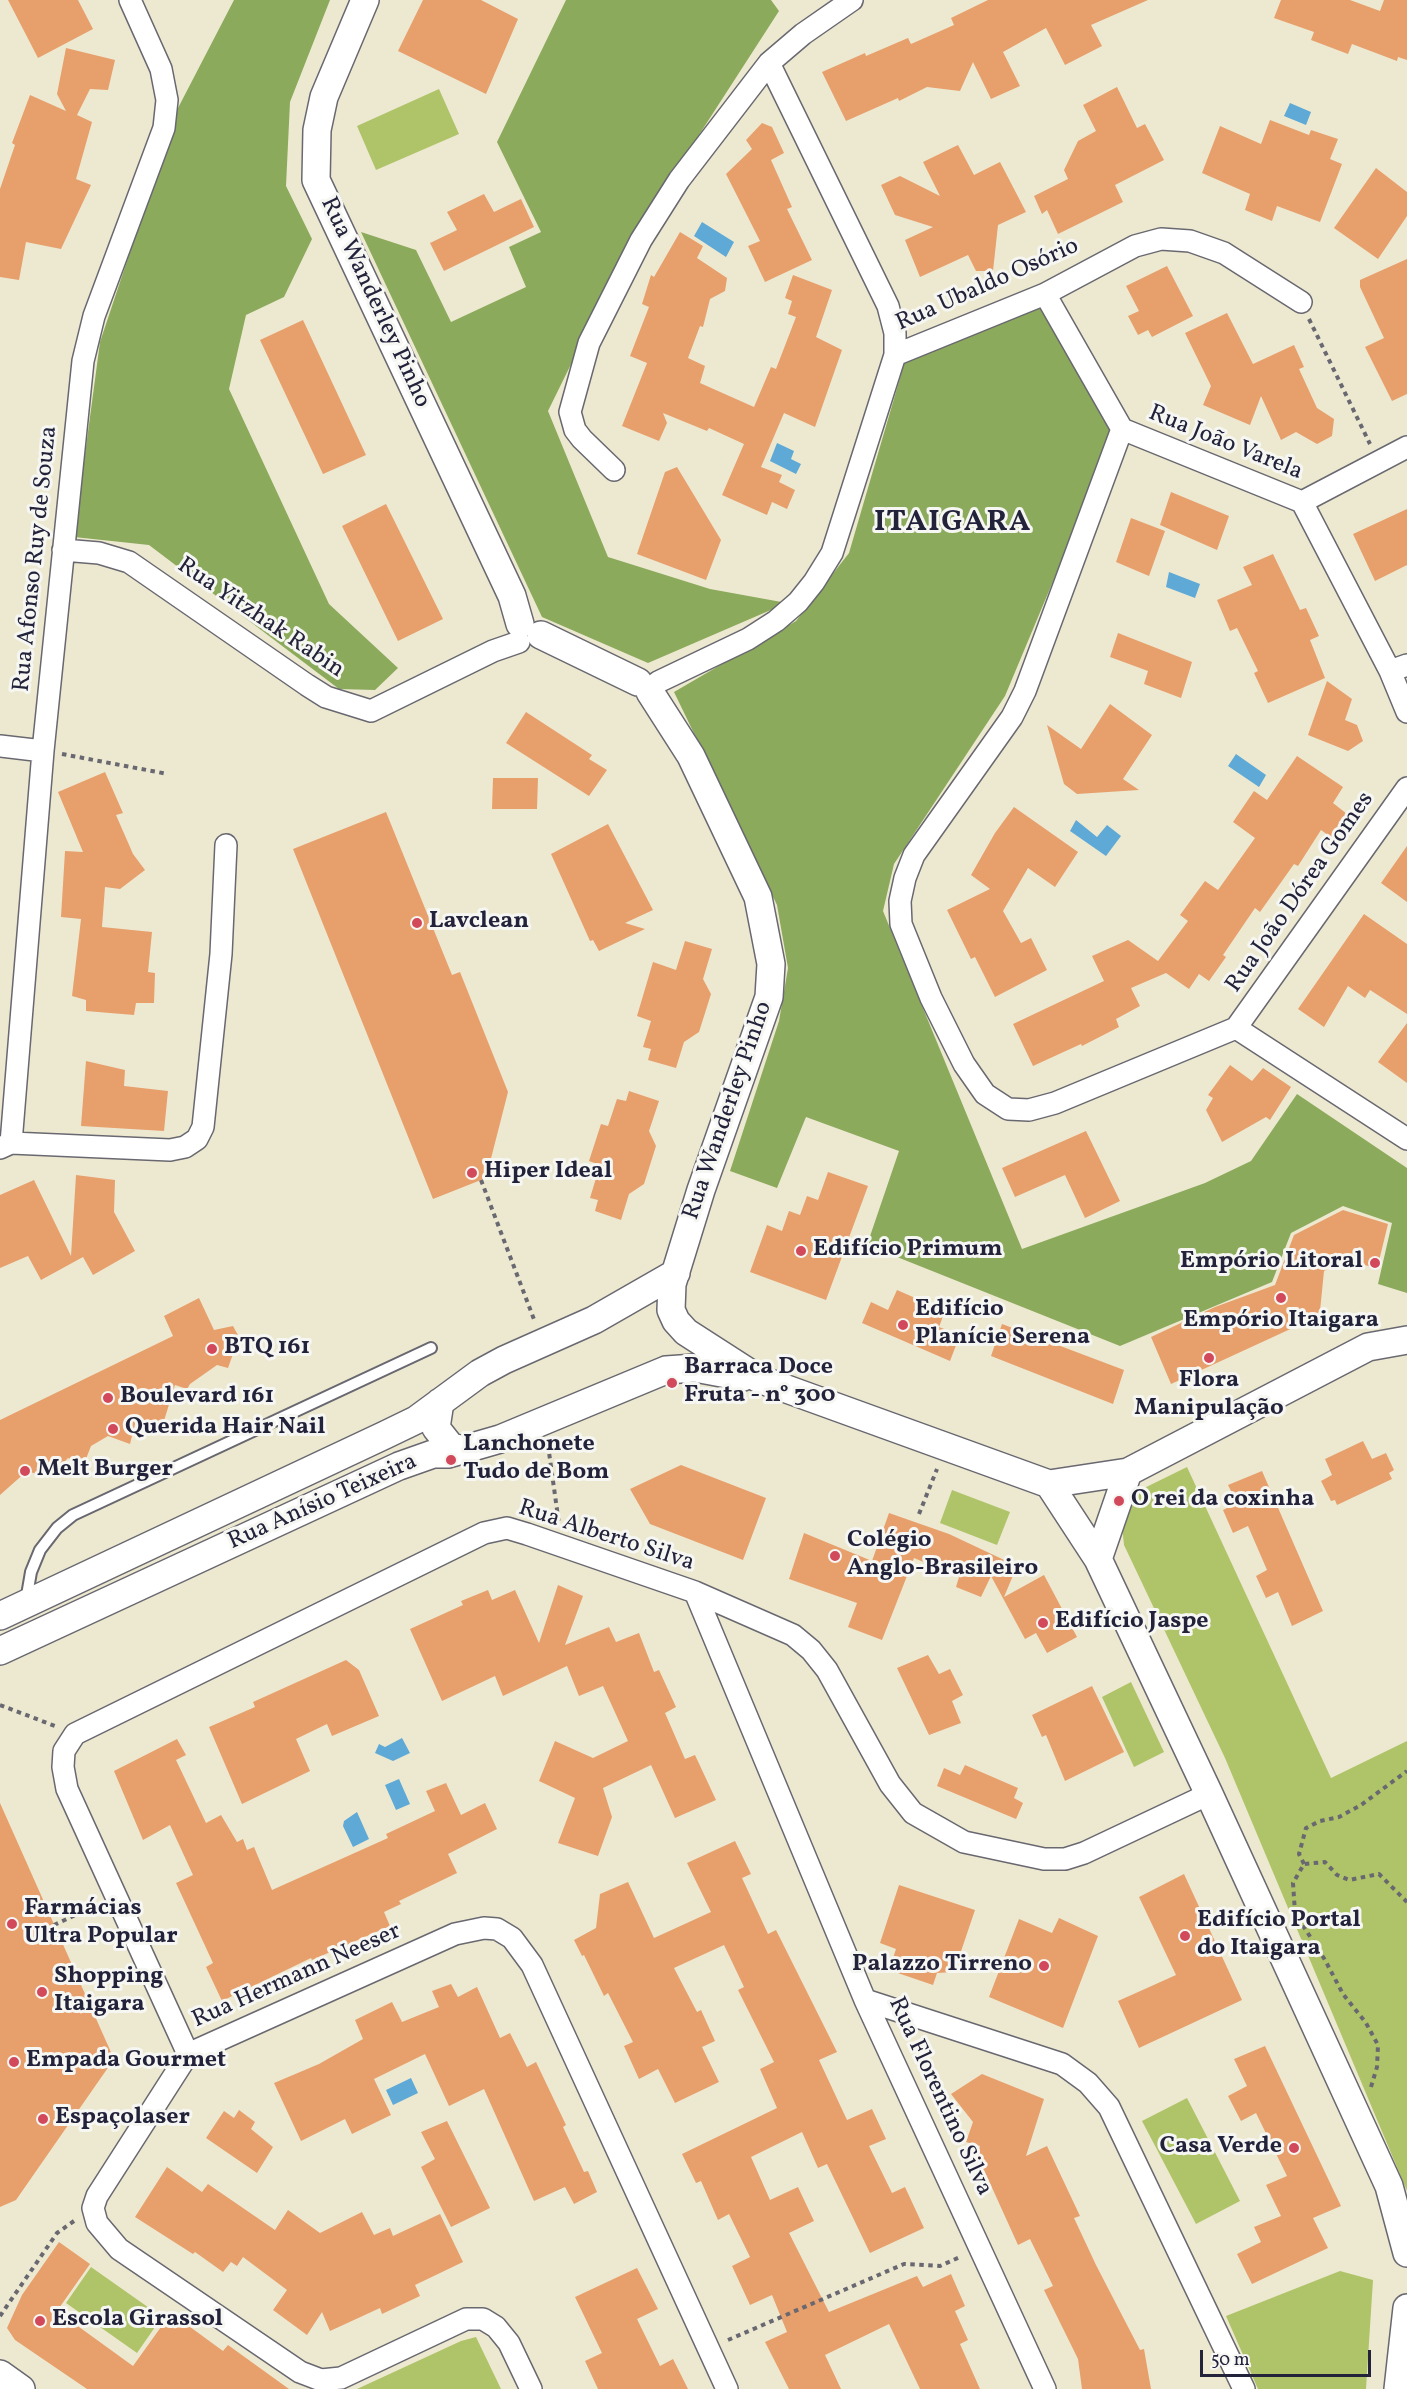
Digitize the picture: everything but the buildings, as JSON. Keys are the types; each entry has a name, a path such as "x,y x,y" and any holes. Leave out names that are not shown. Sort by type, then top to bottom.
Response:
{"street":[{"name":"Rua Afonso Ruy de Souza","path":"6,1146 83,361 94,316 164,128 167,100 161,69 130,0"},
{"name":"Rua Wanderley Pinho","path":"365,0 324,97 317,130 316,180 512,596 527,633"},
{"path":"614,470 575,430 570,412 589,343 640,240 679,180 769,63 803,34 852,0"},
{"path":"769,63 888,306 895,333 895,355"},
{"name":"Rua Ubaldo Osório","path":"650,683 748,639 776,621 798,602 814,582 832,553 895,355 1045,294 1135,246 1161,239 1190,241 1224,252 1301,302"},
{"name":"Rua João Varela","path":"1045,294 1122,429 1302,502 1398,668 1407,712"},
{"path":"1122,429 1025,691 1012,717 914,855 904,878 900,901 902,924 931,998 964,1064 986,1094 1008,1109 1029,1110 1055,1102 1236,1028 1407,1139"},
{"path":"1302,502 1407,447"},
{"name":"Rua Yitzhak Rabin","path":"63,550 99,553 129,562 326,697 371,711 527,633"},
{"path":"527,633 650,683"},
{"name":"Rua Wanderley Pinho","path":"650,683 691,756 758,897 771,964 770,997 701,1190 676,1273 670,1301 680,1342 666,1370"},
{"path":"0,746 43,751"},
{"name":"Rua João Dórea Gomes","path":"1236,1028 1407,788"},
{"path":"6,1146 170,1150 185,1146 197,1139 203,1128 221,954 226,845"},
{"name":"Rua Anísio Teixeira","path":"0,1616 385,1436 416,1420 480,1373 594,1320 676,1273"},
{"path":"629,1301 643,1302 659,1308 716,1352 759,1379 1050,1484 1128,1472 1368,1347 1407,1340"},
{"name":"Rua Anísio Teixeira","path":"0,1651 399,1466 433,1454 464,1450 544,1421 666,1370 695,1368 759,1379"},
{"path":"440,1402 436,1428 452,1446 464,1450"},
{"path":"1098,1559 1128,1472"},
{"path":"1050,1484 1098,1559 1209,1794 1389,2186 1407,2253"},
{"name":"Rua Alberto Silva","path":"75,1734 484,1533 507,1528 695,1592 793,1635 811,1650 827,1670 890,1784 913,1813 964,1842 1044,1859 1065,1859 1135,1831 1209,1794"},
{"name":"Rua Florentino Silva","path":"695,1592 865,2000 982,2248 1045,2389"},
{"path":"75,1734 64,1751 63,1767 67,1789 188,2054"},
{"name":"Rua Hermann Neeser","path":"93,2208 97,2196 188,2054 455,1934 484,1928 497,1929 512,1938 532,1965 727,2389"},
{"path":"865,2000 1062,2064 1088,2083 1108,2107 1244,2389"},
{"path":"93,2208 97,2223 119,2249 300,2372 321,2380 341,2379 466,2319 483,2319 496,2327 509,2343 531,2389"},
{"path":"1398,2389 1407,2308"},
{"path":"0,2374 21,2389"}],"lane":[{"path":"26,1605 31,1572 40,1550 57,1528 73,1515 431,1348"}],"path":[{"path":"1301,302 1378,462"},
{"path":"43,751 168,774"},
{"path":"480,1180 543,1342"},
{"path":"544,1421 562,1546"},
{"path":"919,1514 946,1446"},
{"path":"0,1705 75,1734"},
{"path":"1304,1864 1299,1854 1306,1828 1320,1821 1339,1817 1361,1805 1407,1771"},
{"path":"1304,1864 1325,1862 1336,1875 1349,1880 1379,1874 1407,1902"},
{"path":"1304,1864 1293,1883 1295,1913 1325,1960 1343,1994 1366,2023 1378,2045 1377,2067 1369,2092"},
{"path":"54,1925 116,1897"},
{"path":"0,2316 57,2233 93,2208"},
{"path":"733,2338 904,2264 940,2266 982,2248"}],"green space":[{"path":"234,0 330,0 290,102 286,186 312,239 284,297 246,315 229,389 329,604 398,668 375,690 339,689 149,545 74,537 100,342 178,108"},
{"path":"566,0 771,0 779,11 635,234 548,411 608,557 710,589 787,603 648,663 542,617 361,232 416,250 451,322 526,287 509,247 541,232 497,142"},
{"path":"439,89 459,134 376,170 357,126"},
{"path":"1035,297 1118,426 1005,696 894,864 883,911 1022,1249 1205,1183 1251,1161 1297,1094 1407,1168 1407,1293 1378,1284 1392,1223 1343,1206 1291,1233 1272,1282 1120,1346 867,1245 899,1151 806,1117 777,1188 730,1171 779,1021 788,968 777,905 674,692 796,621 849,553 905,361"},
{"path":"1187,1467 1331,1778 1407,1741 1407,2191 1225,1758 1124,1545 1121,1516 1130,1495"},
{"path":"952,1490 1010,1512 997,1545 940,1523"},
{"path":"1131,1682 1164,1752 1134,1767 1102,1697"},
{"path":"1187,2098 1240,2201 1196,2224 1142,2121"},
{"path":"91,2267 162,2317 137,2353 66,2303"},
{"path":"1340,2271 1373,2280 1366,2389 1258,2389 1226,2316"},
{"path":"476,2337 501,2389 357,2389 461,2341"}],"water":[{"path":"1290,103 1311,112 1306,125 1284,116"},
{"path":"702,222 734,242 726,257 694,236"},
{"path":"777,443 794,451 791,459 801,464 796,474 770,461"},
{"path":"1169,572 1200,584 1195,598 1166,587"},
{"path":"1236,754 1266,775 1259,787 1228,766"},
{"path":"1076,820 1097,837 1107,825 1121,836 1106,856 1070,831"},
{"path":"402,1738 410,1753 393,1761 375,1753 379,1744 385,1747"},
{"path":"399,1779 410,1804 396,1810 385,1785"},
{"path":"357,1812 369,1839 353,1847 343,1826 344,1821"},
{"path":"411,2078 418,2093 393,2105 386,2090"}],"place":[{"name":"Lavclean","path":"417,923"},
{"name":"Hiper Ideal","path":"472,1173"},
{"name":"Edifício Primum","path":"801,1251"},
{"name":"Empório Litoral","path":"1375,1263"},
{"name":"Empório Itaigara","path":"1281,1298"},
{"name":"Edifício Planície Serena","path":"903,1325"},
{"name":"BTQ 161","path":"212,1349"},
{"name":"Flora Manipulação","path":"1209,1358"},
{"name":"Barraca Doce Fruta - n° 300","path":"672,1383"},
{"name":"Boulevard 161","path":"108,1398"},
{"name":"Querida Hair Nail","path":"113,1429"},
{"name":"Lanchonete Tudo de Bom","path":"451,1460"},
{"name":"Melt Burger","path":"25,1471"},
{"name":"O rei da coxinha","path":"1119,1501"},
{"name":"Colégio Anglo-Brasileiro","path":"835,1556"},
{"name":"Edifício Jaspe","path":"1043,1623"},
{"name":"Farmácias Ultra Popular","path":"12,1924"},
{"name":"Edifício Portal do Itaigara","path":"1185,1936"},
{"name":"Palazzo Tirreno","path":"1044,1966"},
{"name":"Shopping Itaigara","path":"42,1992"},
{"name":"Empada Gourmet","path":"14,2062"},
{"name":"Espaçolaser","path":"43,2119"},
{"name":"Casa Verde","path":"1294,2148"},
{"name":"Escola Girassol","path":"40,2321"}],"district":[{"name":"ITAIGARA","path":"953,524"}]}
